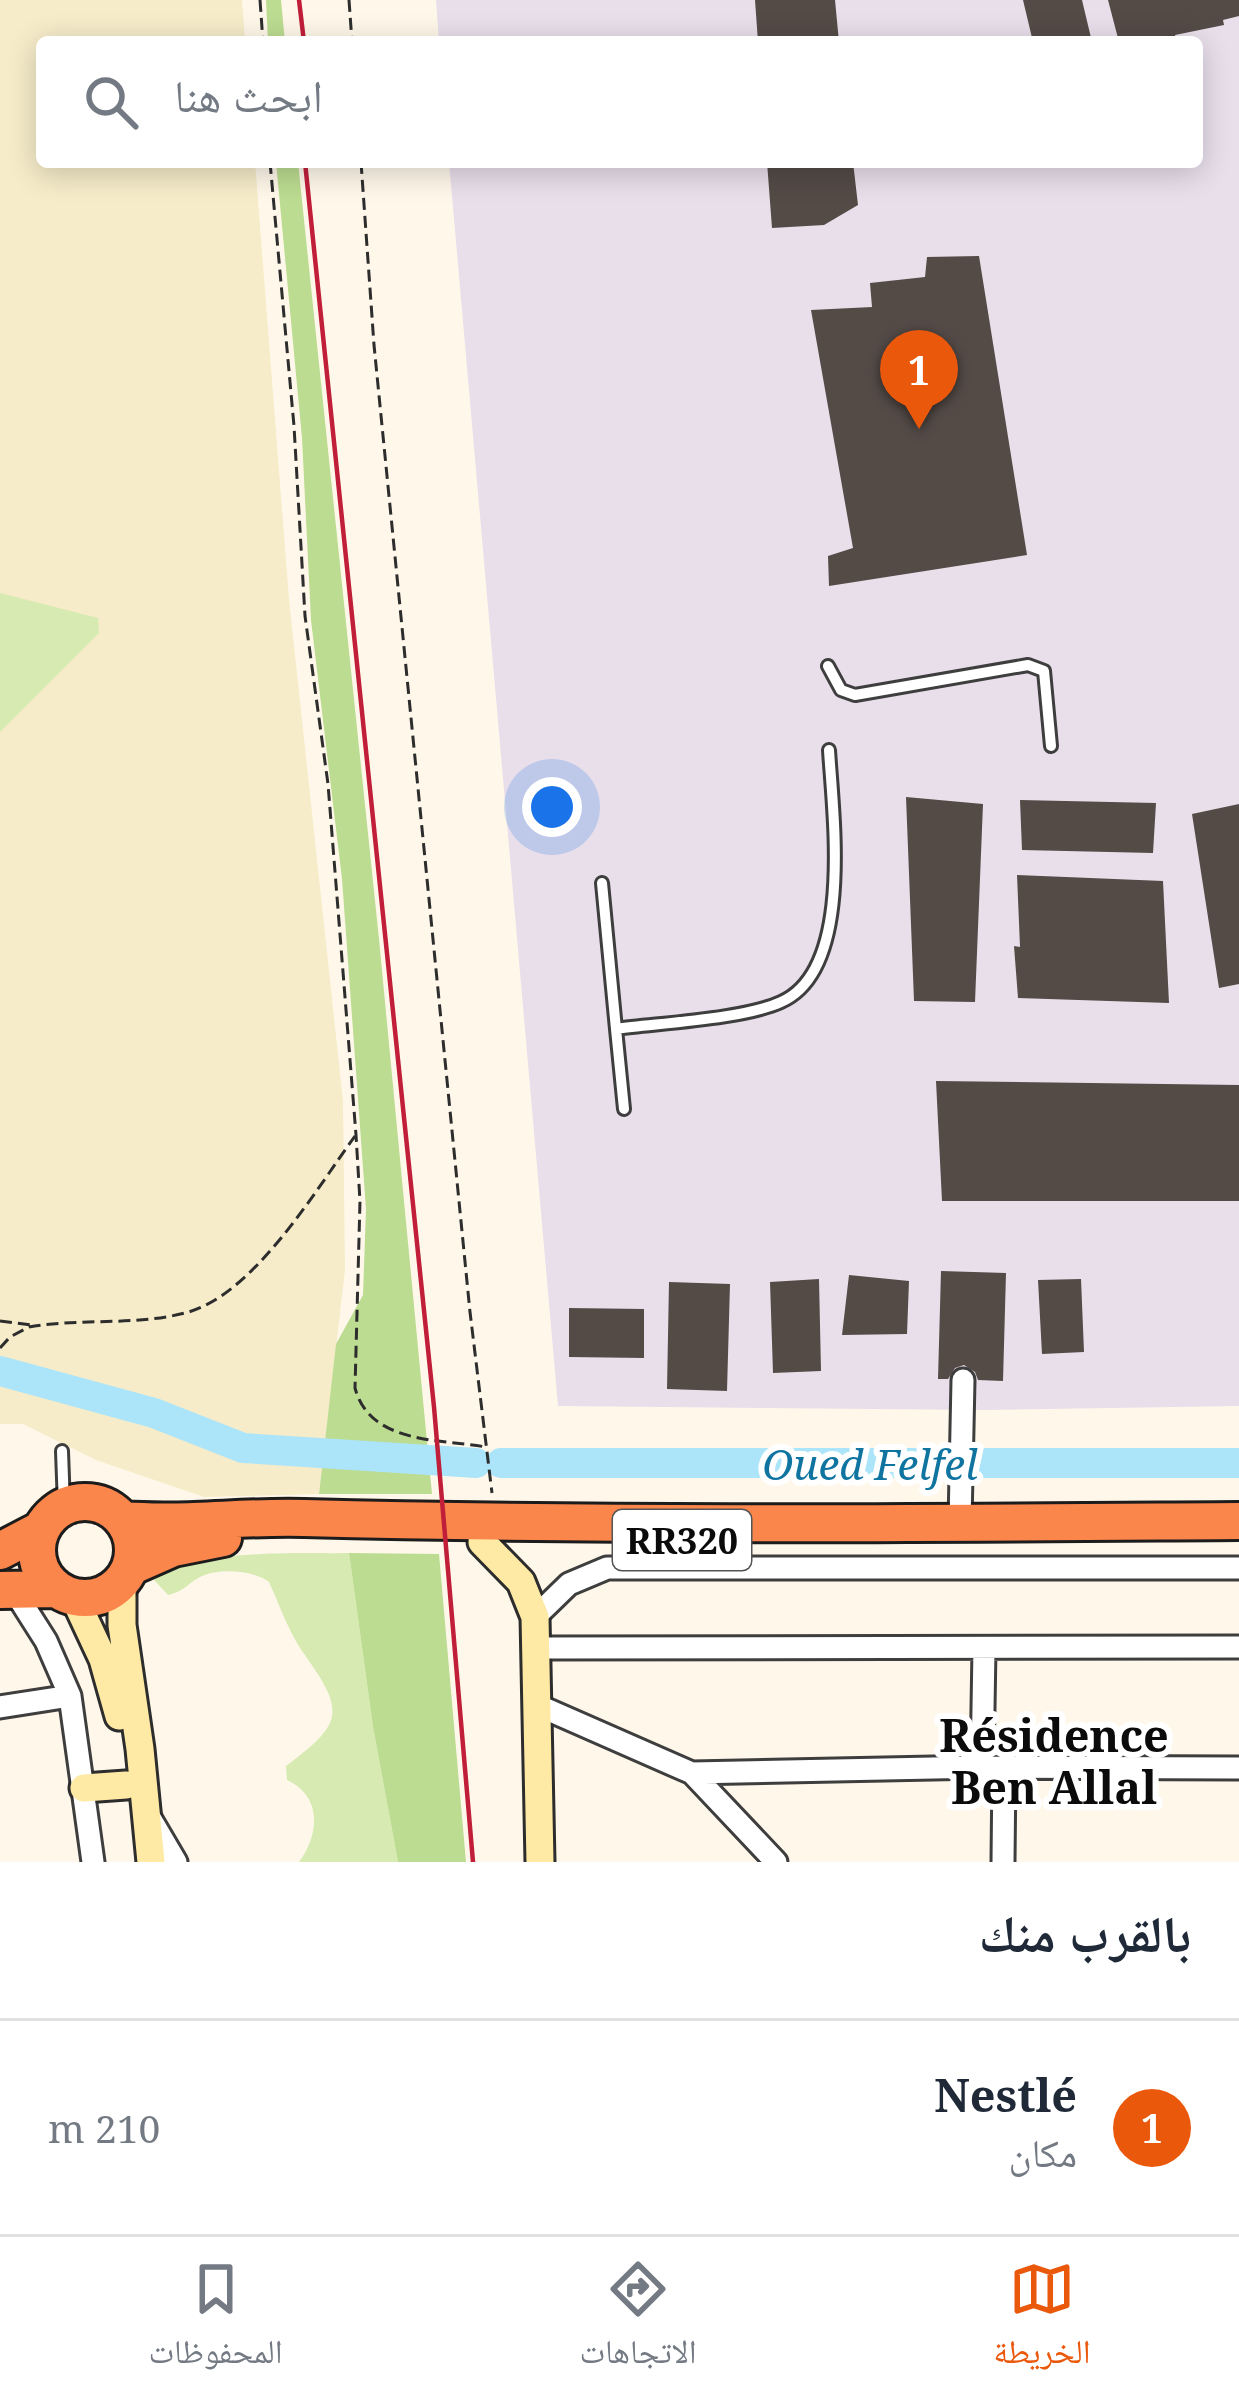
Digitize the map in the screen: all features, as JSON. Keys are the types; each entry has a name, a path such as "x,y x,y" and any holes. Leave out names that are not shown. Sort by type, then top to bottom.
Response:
{"highway":[{"name":"RR320","path":"53,1517 96,1503 123,1520 276,1517 489,1533 1239,1532"},
{"path":"0,1551 53,1517"},
{"path":"53,1517 37,1557 44,1575 66,1593"},
{"path":"123,1520 131,1538 126,1574"},
{"name":"RR320","path":"6,1589 105,1594 126,1574 173,1548 219,1539 960,1522 1239,1522"}],"main road":[{"path":"489,1533 535,1617 540,1862"},
{"path":"126,1574 122,1625 151,1862"},
{"path":"66,1593 111,1680 121,1729 133,1862"},
{"path":"84,1788 126,1785"}],"street":[{"path":"960,1522 963,1380"},
{"path":"535,1617 569,1584 608,1568 1239,1568"},
{"path":"6,1589 46,1641 70,1696 93,1862"},
{"path":"537,1648 1239,1647"},
{"path":"983,1649 1004,1862"},
{"path":"0,1707 70,1696"},
{"path":"537,1705 692,1772 776,1862"},
{"path":"692,1772 1239,1768"},
{"path":"146,1810 176,1862"}],"lane":[{"path":"828,666 841,690 855,695 1028,664 1045,671 1051,746"},
{"path":"616,1029 767,1008 806,987 829,933 835,854 829,750"},
{"path":"602,883 624,1109"},
{"path":"53,1517 62,1451"}],"path":[{"path":"260,0 263,36"},
{"path":"349,0 352,36"},
{"path":"271,168 294,426 304,616 328,784 356,1135 360,1201 355,1388 360,1406 390,1432 486,1447"},
{"path":"361,168 381,416 486,1447 489,1533"},
{"path":"0,1321 39,1325 184,1313 211,1303 245,1277 356,1135"},
{"path":"0,1348 19,1331 39,1325"}],"shaded area":[{"path":"0,0 242,0 245,36 36,36 36,168 255,168 289,599 343,1101 345,1270 319,1494 204,1497 96,1460 23,1424 0,1424"},
{"path":"436,0 1239,0 1239,1406 986,1410 558,1406 450,168 1203,168 1203,36 439,36"}],"green space":[{"path":"266,0 281,0 284,36 268,36"},
{"path":"277,168 299,168 432,1494 319,1494 336,1344 363,1295 366,1209 342,879 311,620 302,438"},
{"path":"0,593 98,618 99,633 0,732"},
{"path":"349,1553 398,1862 299,1862 311,1840 314,1817 307,1796 287,1780 286,1766 328,1726 332,1714 326,1688 292,1634 269,1582 246,1573 218,1572 168,1595 154,1580 192,1562 218,1558"},
{"path":"349,1553 439,1554 466,1862 398,1862"}],"building":[{"path":"755,0 835,0 838,36 758,36"},
{"path":"1023,0 1082,0 1091,36 1032,36"},
{"path":"1108,0 1239,0 1239,16 1223,20 1224,25 1175,36 1117,36"},
{"path":"767,168 854,168 858,205 824,225 772,228"},
{"path":"979,256 1027,555 829,586 828,556 853,548 811,310 872,307 870,283 925,277 927,257"},
{"path":"906,797 983,804 975,1002 914,1001"},
{"path":"1020,800 1156,803 1153,853 1022,850"},
{"path":"1239,804 1239,984 1219,988 1192,814"},
{"path":"1017,875 1163,881 1169,1003 1018,998"},
{"path":"936,1081 1239,1085 1239,1201 942,1201"},
{"path":"941,1271 1006,1273 1003,1381 978,1380 964,1365 955,1368 948,1379 938,1379"},
{"path":"849,1275 909,1281 907,1334 842,1335"},
{"path":"819,1279 821,1371 773,1373 770,1282"},
{"path":"1081,1279 1084,1352 1042,1354 1038,1280"},
{"path":"669,1282 730,1284 727,1391 667,1389"},
{"path":"569,1308 644,1309 644,1358 569,1357"}],"waterway":[{"name":"Oued Felfel","path":"0,1371 154,1413 243,1448 476,1463"},
{"name":"Oued Felfel","path":"501,1463 1239,1463"}],"railway":[{"path":"299,0 303,36"},
{"path":"306,168 434,1407 473,1862"}],"place":[{"name":"Nestlé","path":"919,429"}],"district":[{"name":"Résidence Ben Allal","path":"1054,1760"}]}
